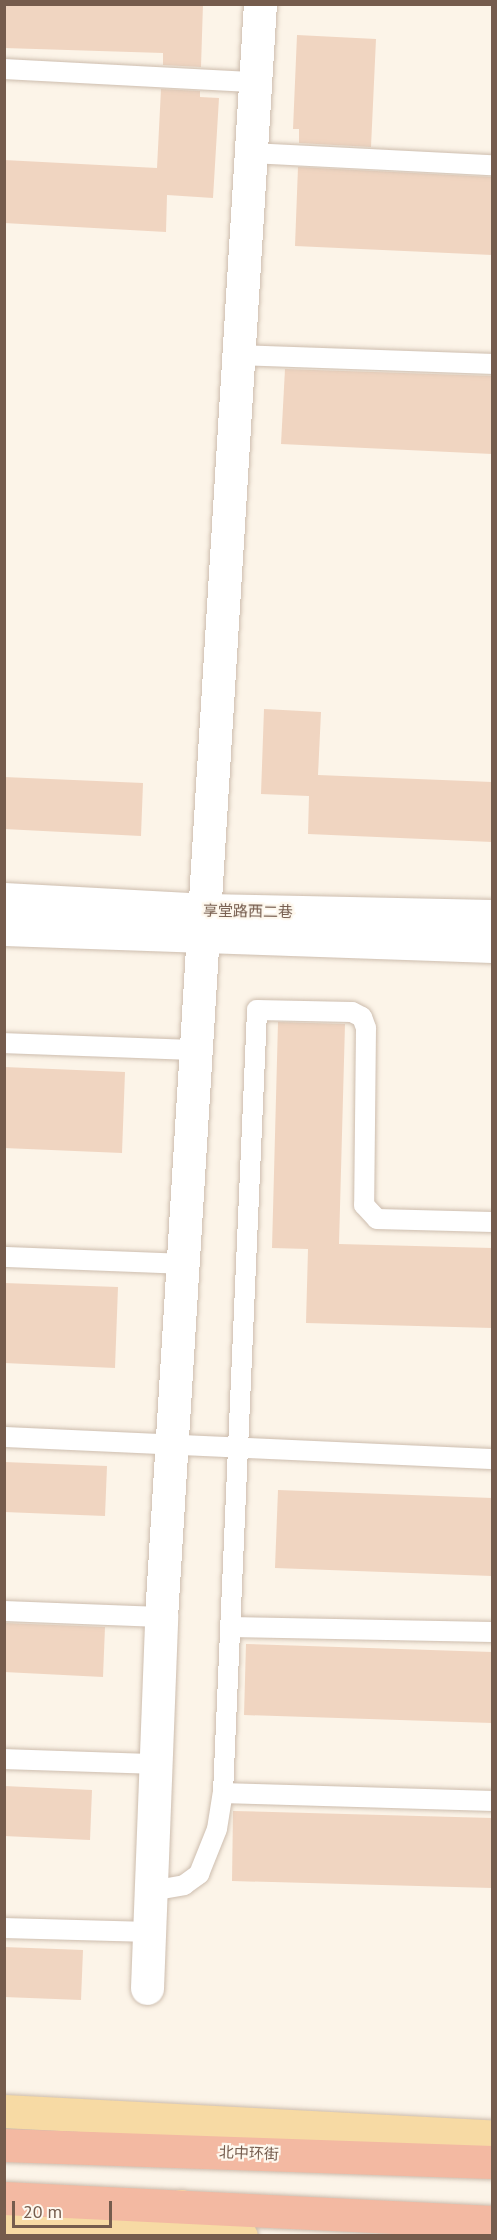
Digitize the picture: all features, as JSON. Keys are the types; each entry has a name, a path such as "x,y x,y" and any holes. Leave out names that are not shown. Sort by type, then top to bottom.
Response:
{"highway":[{"name":"北中环街","path":"4,2144 384,2157 490,2142"},
{"path":"4,2198 492,2222"}],"main road":[{"name":"北中环街","path":"4,2111 330,2129 490,2142"},
{"name":"北中环街","path":"4,2144 79,2116"},
{"path":"330,2129 384,2157"},
{"path":"181,2206 242,2235"},
{"path":"4,2227 195,2235"}],"street":[{"path":"147,1988 161,1617 260,4"},
{"name":"享堂路西二巷","path":"4,899 205,922 492,946"},
{"name":"享堂路西二巷","path":"4,929 492,916"}],"lane":[{"path":"4,69 255,82"},
{"path":"251,153 492,165"},
{"path":"239,355 492,364"},
{"path":"151,1891 184,1885 199,1874 217,1829 223,1794 257,1010 352,1012 362,1017 366,1028 364,1205 377,1219 492,1222"},
{"path":"4,1043 197,1050"},
{"path":"4,1257 183,1264"},
{"path":"4,1437 492,1459"},
{"path":"4,1611 161,1617"},
{"path":"230,1627 492,1632"},
{"path":"4,1759 156,1764"},
{"path":"223,1794 492,1801"},
{"path":"4,1928 150,1932"}],"building":[{"path":"4,4 203,4 201,67 163,65 163,53 4,48"},
{"path":"297,35 376,39 371,147 299,143 299,129 293,129"},
{"path":"161,89 200,91 200,97 219,98 213,198 167,195 166,232 4,223 4,160 157,168"},
{"path":"298,167 492,177 492,255 295,246"},
{"path":"285,369 492,376 492,454 281,444"},
{"path":"264,709 321,712 318,775 492,782 492,842 308,834 309,796 261,794"},
{"path":"4,777 143,783 141,836 4,829"},
{"path":"278,1022 345,1024 339,1244 492,1248 492,1328 306,1323 308,1249 272,1248"},
{"path":"4,1067 125,1072 122,1153 4,1148"},
{"path":"4,1283 118,1287 115,1368 4,1363"},
{"path":"4,1462 107,1466 105,1516 4,1512"},
{"path":"278,1490 492,1498 492,1576 275,1568"},
{"path":"4,1623 105,1627 103,1677 4,1672"},
{"path":"246,1644 492,1652 492,1723 244,1715"},
{"path":"4,1786 92,1790 90,1840 4,1836"},
{"path":"233,1811 492,1818 492,1888 232,1881"},
{"path":"4,1947 83,1950 81,2000 4,1997"}]}
